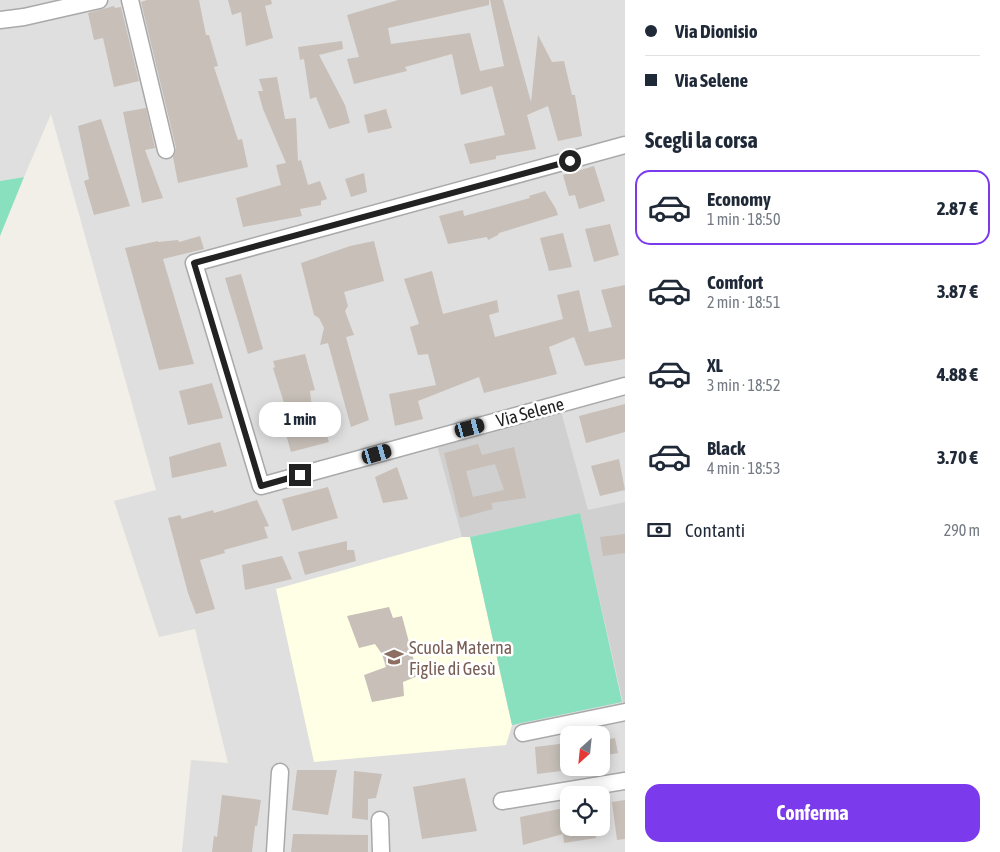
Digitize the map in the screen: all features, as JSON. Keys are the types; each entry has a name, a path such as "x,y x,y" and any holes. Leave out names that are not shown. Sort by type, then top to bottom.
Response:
{"street":[{"path":"0,20 99,0"},
{"path":"130,0 166,150"},
{"name":"Via Selene","path":"625,146 194,263 261,486 625,386"},
{"path":"523,732 625,712"},
{"path":"275,852 280,772"},
{"path":"502,801 625,781"},
{"path":"380,820 381,852"}],"shaded area":[{"path":"0,0 625,0 625,852 182,852 191,760 228,763 195,629 159,637 114,501 156,490 51,114 24,177 0,181"},
{"path":"559,404 588,510 625,502 625,711 580,513 470,537 462,537 435,438"},
{"name":"Scuola Materna Figlie di Gesù","path":"462,537 470,537 512,725 506,745 314,762 276,589"}],"green space":[{"path":"24,177 0,236 0,181"},
{"path":"580,513 622,702 512,725 470,537"}],"building":[{"path":"147,0 199,0 206,35 209,35 218,66 214,67 238,140 242,139 248,167 178,183 173,157 176,148 141,2"},
{"path":"228,0 271,0 272,4 265,6 273,38 246,46 241,12 232,15"},
{"path":"398,0 489,0 489,5 388,28 391,44 470,33 480,71 504,66 490,0 503,0 531,102 538,35 552,62 564,61 572,95 575,95 582,136 558,141 548,106 527,115 536,149 496,156 496,159 470,164 464,144 505,135 492,86 461,95 452,54 405,67 407,71 354,84 347,59 359,57 347,15"},
{"path":"114,6 115,8 121,7 139,81 114,87 103,38 94,40 88,13"},
{"path":"342,41 343,49 319,55 345,105 350,123 329,129 316,97 310,99 304,59 300,60 298,47"},
{"path":"277,77 285,119 296,118 298,161 301,160 308,185 320,181 327,199 321,201 321,205 300,209 302,216 243,227 236,198 281,185 276,165 286,163 263,109 258,91 263,91 259,79"},
{"path":"146,108 155,148 145,150 163,198 142,203 123,112"},
{"path":"386,109 392,128 368,133 364,115"},
{"path":"101,119 130,206 94,215 84,181 89,179 78,126"},
{"path":"594,166 605,201 579,209 575,195 569,196 563,175"},
{"path":"364,173 367,192 351,197 345,179"},
{"path":"545,191 558,215 499,233 488,240 487,237 448,244 439,216 463,210 464,216 530,198 529,196"},
{"path":"610,224 619,255 594,262 585,229"},
{"path":"563,233 572,267 549,271 540,238"},
{"path":"200,236 204,249 163,259 194,364 159,370 125,248 158,241 178,240 179,242"},
{"path":"374,241 384,281 344,292 348,306 345,311 354,335 346,337 369,420 351,427 328,343 320,345 324,328 319,318 314,315 301,263 350,246"},
{"path":"432,271 443,314 497,300 499,312 489,315 495,337 563,319 557,295 579,290 589,332 612,327 601,290 625,285 625,359 585,366 574,337 549,347 557,374 484,393 479,377 418,401 423,419 395,426 389,394 436,385 428,354 418,355 410,327 419,324 404,279"},
{"path":"241,274 263,349 248,354 225,278"},
{"path":"305,354 315,390 310,391 314,425 324,426 329,442 291,452 283,424 300,419 296,404 285,406 273,368 275,367 273,361"},
{"path":"212,383 223,418 188,425 179,391"},
{"path":"625,404 625,432 586,443 579,416"},
{"path":"220,442 227,466 172,478 169,457"},
{"path":"478,444 482,455 514,447 526,498 491,503 493,509 460,518 444,453","holes":["495,464 504,490 473,497 466,471"]},
{"path":"619,459 625,490 600,496 591,466"},
{"path":"397,467 408,499 383,503 375,477"},
{"path":"328,487 338,518 292,531 282,499"},
{"path":"257,500 269,526 264,527 268,538 224,550 225,553 200,560 215,609 196,614 188,593 168,518 180,515 182,519 213,510 214,513"},
{"path":"625,534 625,553 603,556 600,537"},
{"path":"347,541 347,550 354,550 356,561 305,575 298,552"},
{"path":"282,556 292,579 245,590 242,565"},
{"path":"389,607 393,618 402,616 418,676 403,682 404,696 372,702 364,675 386,667 382,654 375,644 359,648 347,616"},
{"path":"615,738 618,753 610,754 610,739"},
{"path":"560,744 560,771 537,774 535,747"},
{"path":"297,770 337,770 328,815 292,810"},
{"path":"354,771 382,774 376,798 368,799 368,820 352,818"},
{"path":"465,778 477,831 422,839 413,787"},
{"path":"222,795 261,800 252,852 212,852 214,836 217,837"},
{"path":"625,800 625,839 617,840 612,802"},
{"path":"560,809 560,835 523,845 520,817"},
{"path":"293,834 368,835 368,852 291,852"},
{"path":"563,836 596,836 596,838 564,843"}],"place":[{"name":"Scuola Materna Figlie di Gesù","path":"394,657"}],"route":[{"path":"300,475 261,486 194,263 570,161"}]}
